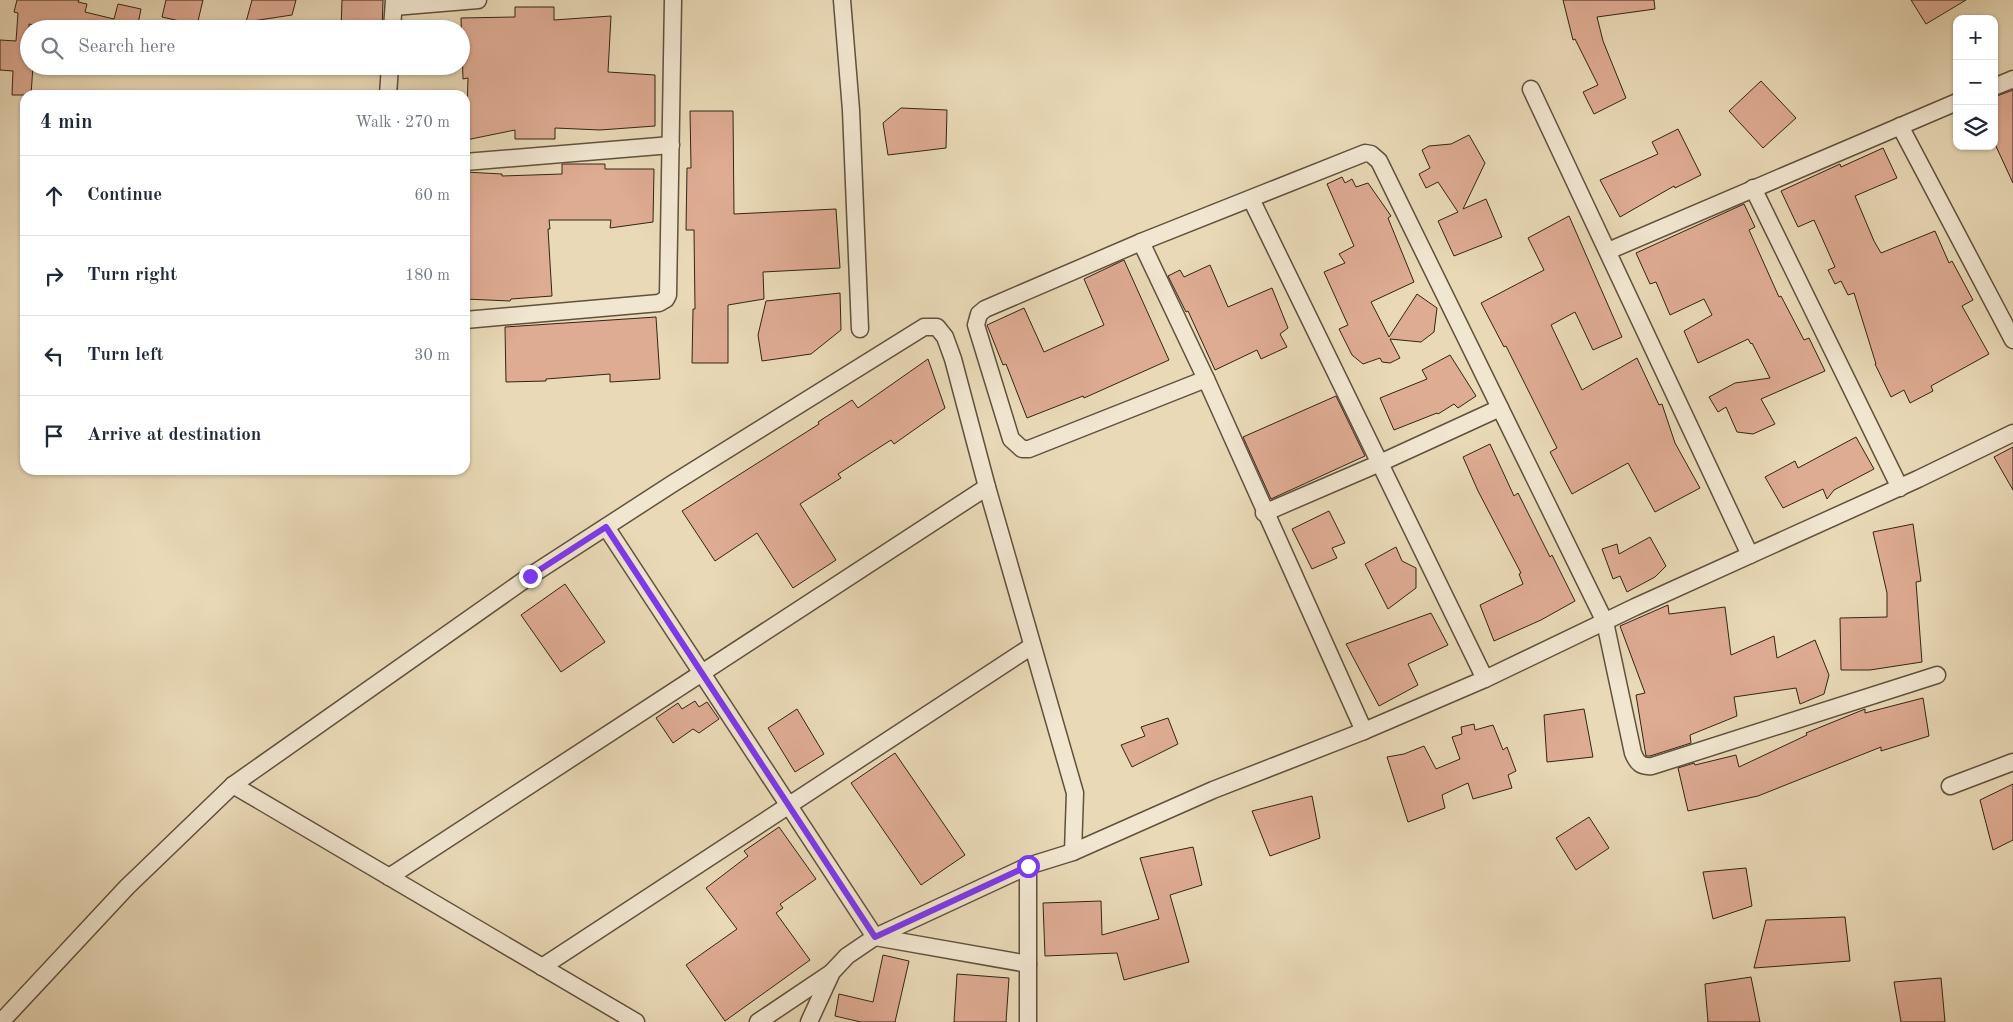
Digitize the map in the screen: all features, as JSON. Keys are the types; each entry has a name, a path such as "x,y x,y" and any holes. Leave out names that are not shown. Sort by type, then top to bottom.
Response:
{"street":[{"path":"393,20 394,3 478,0"},
{"path":"470,320 659,303 666,299 668,295 673,0"},
{"path":"842,0 851,110 860,329"},
{"path":"388,90 389,75"},
{"path":"1998,85 2013,79"},
{"path":"1531,89 1750,555"},
{"path":"1608,251 1953,104"},
{"path":"1900,126 2013,340"},
{"path":"470,162 671,145"},
{"path":"1206,379 1029,449 1022,449 1011,439 976,325 979,314 985,309 1141,242 1365,153 1376,157 1605,622 1632,753 1640,764 1645,767 1652,766 1936,674"},
{"path":"1753,188 1900,488"},
{"path":"1251,199 1485,680"},
{"path":"1141,242 1206,379 1264,513 1364,731"},
{"path":"1,1022 127,887 233,785 530,576 924,326 937,326 945,337 953,359 987,487 1075,793 1073,852"},
{"path":"1264,513 1500,408"},
{"path":"758,1022 832,972 847,956 875,937 1028,866 1073,852 1213,790 1364,731 1485,680 1605,622 1900,488 2013,433"},
{"path":"389,877 987,487"},
{"path":"606,527 875,937 1028,964"},
{"path":"542,967 1032,646"},
{"path":"1950,786 2013,762"},
{"path":"233,785 636,1022"},
{"path":"1028,866 1028,1022"},
{"path":"809,1022 832,972"}],"building":[{"path":"17,0 79,0 78,2 87,4 85,12 114,19 118,4 141,9 139,20 20,20 20,75 32,75 31,90 20,90 20,95 12,95 13,71 0,70 0,40 16,41 18,13 14,12"},
{"path":"166,0 203,0 198,20 175,20 162,17"},
{"path":"252,0 296,0 292,15 247,20"},
{"path":"342,0 383,0 382,20 341,20"},
{"path":"1563,0 1654,0 1655,9 1597,17 1603,41 1626,98 1594,114 1583,92 1598,85 1575,39 1573,40"},
{"path":"1911,0 1966,0 1926,24"},
{"path":"515,7 554,7 554,20 611,16 608,72 655,75 655,126 600,130 555,128 555,139 515,139 515,130 470,139 470,90 468,90 468,78 463,79 463,75 470,75 470,20 461,20 461,18 515,17"},
{"path":"1761,81 1796,118 1763,148 1729,111"},
{"path":"2013,90 2013,183 1998,150 1998,96"},
{"path":"901,108 947,110 946,148 888,155 883,123"},
{"path":"690,111 733,111 734,214 836,209 840,268 763,272 764,299 728,305 728,363 692,363 693,309 695,309 694,230 686,230 687,168 691,168"},
{"path":"1678,129 1701,175 1675,188 1674,186 1620,217 1600,180 1658,154 1652,142"},
{"path":"1469,135 1485,163 1463,209 1486,199 1502,237 1454,256 1438,221 1458,212 1438,182 1426,188 1419,174 1430,168 1422,150 1429,146 1451,144"},
{"path":"1883,148 1897,178 1855,196 1874,241 1881,253 1935,231 1949,263 1952,261 1973,300 1962,306 1989,354 1931,386 1933,391 1910,403 1904,390 1891,397 1875,364 1854,293 1848,295 1841,281 1835,284 1828,270 1835,267 1814,220 1798,227 1781,191 1840,164 1841,167"},
{"path":"562,164 605,164 605,169 654,169 653,222 610,228 611,220 549,220 552,296 511,299 510,301 470,299 470,172 502,174 502,176 562,174"},
{"path":"1342,177 1345,183 1352,179 1356,187 1368,183 1391,216 1388,218 1414,282 1371,302 1389,337 1417,294 1437,308 1434,332 1421,342 1390,339 1400,358 1390,363 1382,362 1380,358 1363,364 1352,355 1339,329 1348,325 1324,272 1345,263 1339,254 1354,246 1327,184"},
{"path":"1744,204 1755,227 1749,230 1779,297 1781,296 1804,340 1809,338 1825,371 1761,399 1775,424 1753,434 1737,432 1726,407 1718,412 1709,397 1735,383 1770,378 1752,343 1748,339 1698,363 1684,331 1712,315 1704,299 1670,315 1656,282 1650,284 1636,253"},
{"path":"1569,216 1622,337 1593,350 1575,312 1551,325 1582,390 1637,358 1659,405 1662,404 1675,443 1700,488 1655,512 1628,463 1572,494 1550,452 1557,448 1506,346 1504,347 1481,303 1544,270 1528,238"},
{"path":"1124,260 1169,360 1084,398 1083,396 1027,418 1006,364 1003,365 987,325 1024,308 1044,352 1104,325 1084,279"},
{"path":"1210,265 1228,307 1272,288 1288,328 1280,334 1287,347 1261,359 1257,350 1215,370 1188,311 1186,312 1168,276 1180,270 1184,277"},
{"path":"840,293 841,330 811,354 762,361 758,335 766,301"},
{"path":"656,317 660,379 610,382 610,374 546,379 546,381 506,382 505,327"},
{"path":"1450,355 1476,396 1458,408 1454,404 1438,414 1394,430 1380,398 1427,379 1422,370"},
{"path":"928,359 945,408 894,444 891,440 838,474 841,478 800,504 836,560 793,588 757,533 715,561 682,511 819,424 818,422 852,400 858,408"},
{"path":"1336,396 1365,456 1271,499 1243,437"},
{"path":"1856,437 1874,469 1834,490 1827,499 1823,489 1783,508 1765,477 1795,461 1798,468"},
{"path":"1490,444 1514,496 1518,493 1550,557 1552,555 1575,601 1541,620 1494,641 1480,605 1523,584 1519,574 1521,573 1478,491 1463,457"},
{"path":"2013,447 2013,490 1994,457"},
{"path":"1329,511 1345,543 1332,548 1337,558 1312,569 1292,529"},
{"path":"1913,524 1921,581 1916,582 1922,662 1870,670 1841,670 1840,618 1887,617 1887,593 1873,532"},
{"path":"1650,537 1666,566 1655,577 1627,592 1620,576 1613,579 1602,549 1617,544 1619,554"},
{"path":"1396,547 1402,561 1416,568 1416,588 1388,609 1365,564"},
{"path":"565,584 605,642 561,672 521,615"},
{"path":"1668,605 1669,614 1725,607 1731,655 1774,636 1777,658 1815,640 1829,675 1824,694 1800,704 1796,688 1734,697 1737,716 1690,735 1691,743 1646,756 1636,695 1645,693 1620,626"},
{"path":"1431,613 1448,645 1408,664 1418,685 1379,706 1346,644"},
{"path":"1923,698 1929,736 1881,751 1881,747 1758,796 1688,811 1678,768 1736,755 1739,767 1807,735 1806,733 1865,709 1865,713"},
{"path":"695,701 699,707 707,702 719,719 699,733 693,729 673,743 656,718 678,703 682,709"},
{"path":"797,709 824,754 795,772 768,728"},
{"path":"1584,709 1593,757 1547,762 1544,715"},
{"path":"1168,718 1178,744 1132,767 1121,745 1145,736 1141,727"},
{"path":"1474,724 1475,730 1493,725 1503,750 1507,747 1516,771 1508,775 1512,788 1473,799 1468,783 1442,795 1445,808 1408,822 1387,757 1404,754 1424,746 1436,769 1460,759 1452,737 1462,734 1461,727"},
{"path":"895,753 965,855 921,885 851,783"},
{"path":"2013,784 2013,840 1993,850 1980,800"},
{"path":"1312,796 1320,838 1270,856 1252,811"},
{"path":"1589,817 1609,848 1576,870 1556,838"},
{"path":"779,827 816,879 780,904 783,908 776,913 810,960 725,1021 686,965 737,929 706,888 748,856 744,851"},
{"path":"1193,847 1202,885 1170,895 1189,962 1124,980 1117,953 1045,956 1043,903 1101,901 1102,935 1159,919 1140,858"},
{"path":"1746,868 1752,906 1713,919 1703,872"},
{"path":"1845,917 1850,961 1754,968 1766,920"},
{"path":"883,955 909,961 895,1022 861,1022 835,1016 839,994 873,1002"},
{"path":"957,974 1009,978 1006,1022 954,1022"},
{"path":"1751,977 1760,1022 1708,1022 1705,984"},
{"path":"1941,978 1945,1022 1901,1022 1894,982"}],"route":[{"path":"530,576 606,527 875,937 1028,866"}]}
